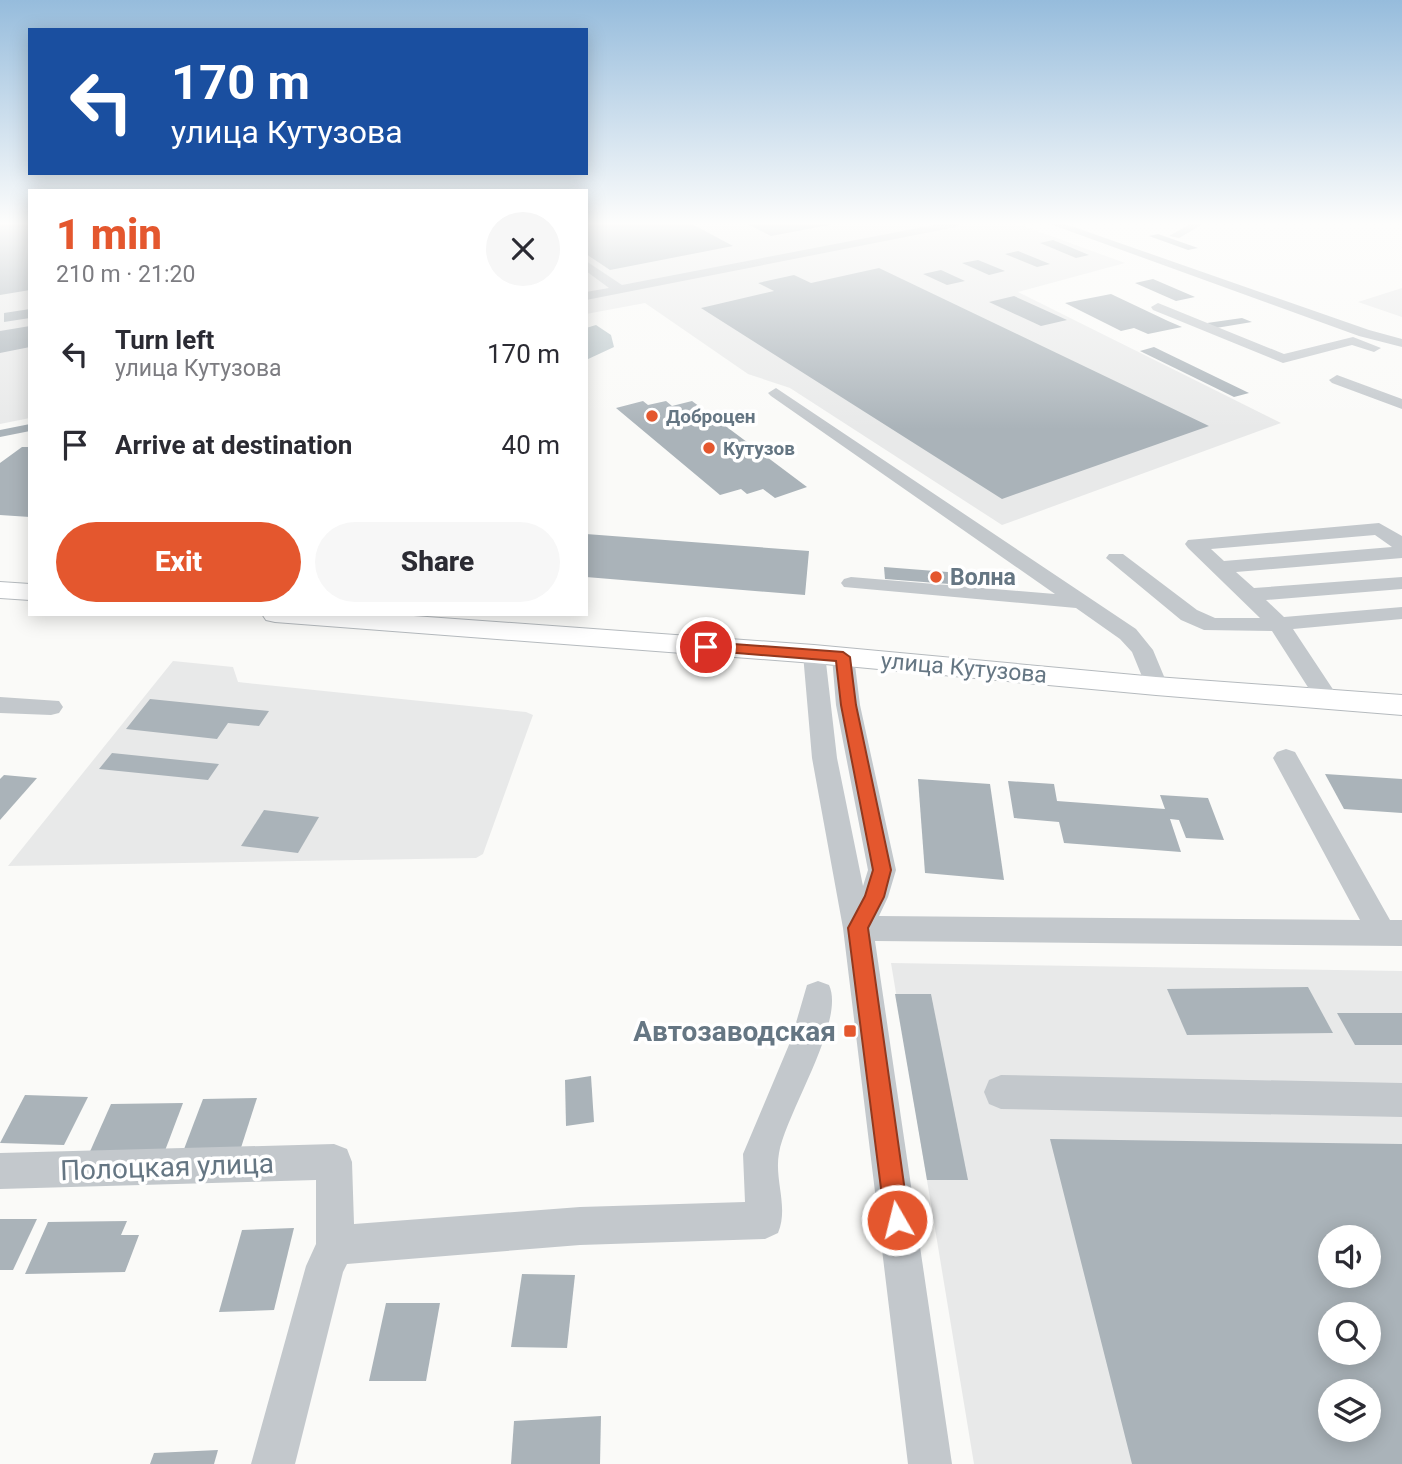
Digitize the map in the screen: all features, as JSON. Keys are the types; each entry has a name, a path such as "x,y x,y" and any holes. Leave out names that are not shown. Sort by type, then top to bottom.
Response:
{"main road":[{"path":"0,590 28,592"},
{"name":"улица Кутузова","path":"309,616 440,621 1156,686 1402,705"}],"street":[{"path":"588,296 607,292"},
{"path":"1249,292 1402,344"},
{"path":"1158,306 1283,359 1353,341 1402,358"},
{"path":"1337,380 1402,404"},
{"path":"776,393 1128,634 1142,650 1156,686"},
{"path":"1328,700 1279,624 1195,544 1379,529 1402,545"},
{"path":"1219,567 1402,552"},
{"path":"1116,558 1201,622 1212,625 1279,624 1402,613"},
{"path":"850,583 1083,603"},
{"path":"1249,595 1402,583"},
{"path":"814,654 816,685 840,849 858,928 929,1464"},
{"path":"843,657 848,705 882,870 874,897 858,928"},
{"path":"0,705 51,707"},
{"path":"1286,758 1392,933"},
{"path":"858,928 1392,933"},
{"path":"273,1464 325,1266 335,1248 357,1242 566,1227 765,1220 761,1154 807,1040 818,995"},
{"path":"1001,1092 1402,1100"},
{"name":"Полоцкая улица","path":"0,1171 334,1162 335,1248"}],"shaded area":[{"path":"0,292 28,292 28,418 0,424"},
{"path":"588,292 1019,292 1281,423 1002,525 790,388 748,374 645,303 588,314"},
{"path":"1388,292 1402,292 1402,317 1358,302"},
{"path":"596,325 611,335 614,347 588,359 588,327"},
{"path":"173,661 233,667 238,682 526,712 533,715 483,854 476,858 8,866"},
{"path":"891,963 1402,971 1402,1464 974,1464"}],"building":[{"path":"768,292 930,292 1209,426 1002,499 701,308"},
{"path":"1156,292 1184,292 1195,297 1176,301"},
{"path":"1111,294 1182,327 1148,334 1134,328 1121,331 1065,303"},
{"path":"1014,296 1067,320 1041,326 989,302"},
{"path":"28,309 28,318 4,322 4,313"},
{"path":"1242,318 1252,322 1216,328 1207,323"},
{"path":"28,326 28,347 0,353 0,331"},
{"path":"1154,347 1249,393 1234,397 1140,351"},
{"name":"Кутузов","path":"643,401 648,405 666,401 672,406 692,401 807,487 775,498 763,489 747,494 741,489 720,495 616,408"},
{"path":"28,424 28,431 0,437 0,430"},
{"path":"22,447 28,447 28,517 0,515 0,463"},
{"path":"588,534 809,551 805,595 588,577"},
{"name":"Волна","path":"884,567 986,575 988,587 885,579"},
{"path":"150,699 269,711 259,726 228,723 217,739 126,729"},
{"path":"112,753 219,764 208,780 99,769"},
{"path":"1325,774 1402,779 1402,813 1344,809"},
{"path":"4,775 37,778 0,820 0,779"},
{"path":"918,779 990,784 1004,880 925,873"},
{"path":"1008,781 1054,784 1057,801 1165,809 1160,795 1208,798 1224,840 1186,838 1179,820 1170,819 1181,852 1064,843 1059,822 1014,818"},
{"path":"264,810 319,817 298,853 241,846"},
{"path":"1308,987 1333,1033 1187,1035 1167,989"},
{"path":"895,994 931,994 968,1180 927,1180"},
{"path":"1337,1013 1402,1013 1402,1045 1355,1045"},
{"path":"591,1076 594,1122 566,1126 565,1080"},
{"path":"25,1095 88,1097 64,1145 0,1143"},
{"path":"257,1098 238,1157 181,1157 203,1099"},
{"path":"183,1103 163,1156 88,1156 111,1104"},
{"path":"1050,1139 1402,1144 1402,1464 1132,1464"},
{"path":"0,1219 37,1219 13,1270 0,1270"},
{"path":"127,1221 121,1235 139,1235 125,1272 25,1274 48,1222"},
{"path":"294,1228 274,1310 219,1312 242,1230"},
{"path":"522,1274 575,1275 567,1348 511,1347"},
{"path":"386,1303 440,1303 426,1381 369,1381"},
{"path":"601,1416 600,1464 511,1464 514,1421"},
{"path":"218,1450 214,1464 150,1464 154,1453"}],"place":[{"name":"Доброцен","path":"652,416"},
{"name":"Кутузов","path":"709,448"},
{"name":"Волна","path":"936,577"},
{"name":"Автозаводская","path":"850,1031"}],"route":[{"path":"706,647 843,657 848,705 882,870 874,897 858,928 897,1220"}]}
